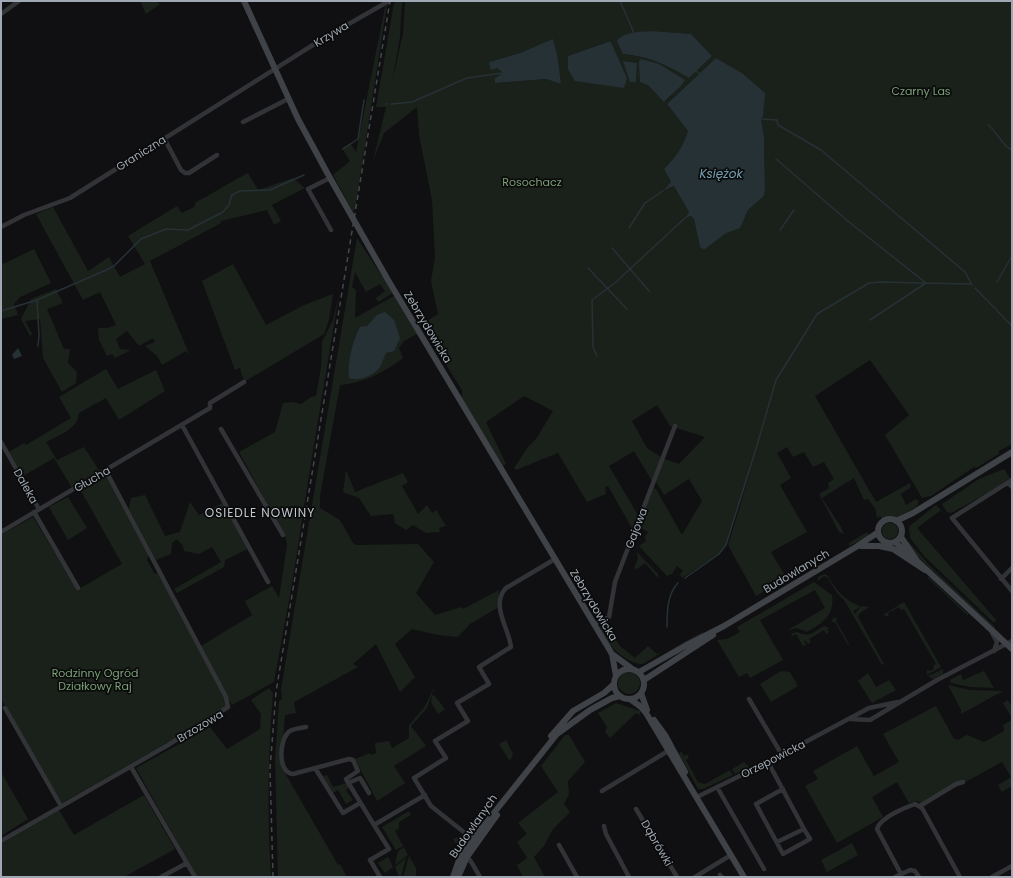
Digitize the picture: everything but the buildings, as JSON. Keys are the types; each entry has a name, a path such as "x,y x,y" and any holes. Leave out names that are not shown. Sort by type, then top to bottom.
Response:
{"street":[{"path":"1,14 19,1"},
{"name":"Zebrzydowicka","path":"244,1 288,99 330,178 396,293 612,654 616,676"},
{"name":"Krzywa","path":"275,69 346,25 390,1"},
{"name":"Graniczna","path":"1,227 24,215 70,198 275,69"},
{"path":"243,122 288,99"},
{"path":"164,138 181,170 185,173 189,173 217,155"},
{"path":"330,178 308,188 332,230"},
{"name":"Głucha","path":"1,532 210,408 210,402 244,382"},
{"path":"182,425 268,582"},
{"name":"Gajowa","path":"594,624 609,617 615,582 675,426"},
{"path":"221,429 283,535"},
{"name":"Daleka","path":"1,442 36,511 78,588"},
{"path":"896,521 914,513 1012,452"},
{"name":"Brzozowa","path":"1,841 224,712 229,705 106,471"},
{"path":"1012,487 1010,481 952,518 1012,591"},
{"path":"901,527 914,513"},
{"path":"901,537 895,542 888,543 881,540 877,533 878,526 882,521 889,519 896,521 901,527 901,537 917,561"},
{"name":"Budowlanych","path":"639,672 724,626 859,547 877,533"},
{"path":"859,547 881,540"},
{"path":"895,542 929,571 988,626 1010,642 1012,649"},
{"path":"859,547 882,546 893,550 919,567 929,571"},
{"path":"475,840 431,806 414,778 446,758 435,741 468,721 457,704 489,684 479,667 511,647 500,610 501,593 506,588 555,559"},
{"path":"1002,579 1012,568"},
{"name":"Budowlanych","path":"644,680 724,626"},
{"path":"988,626 997,641 994,651"},
{"name":"Orzepowicka","path":"849,720 870,720 898,702 1010,642"},
{"name":"Zebrzydowicka","path":"612,654 631,668"},
{"path":"630,699 641,693 644,686 644,680 639,672 631,668 623,669 616,676 614,684 616,692 620,696 630,699 644,711 744,877"},
{"name":"Budowlanych","path":"544,749 550,738 568,715 604,693 614,684"},
{"path":"641,693 645,707 669,743 696,795"},
{"name":"Budowlanych","path":"453,877 459,860 508,800 513,790 557,734 579,717 608,700 620,696"},
{"path":"749,699 782,755"},
{"name":"Orzepowicka","path":"696,795 717,787 782,755 849,720 863,711 885,704 898,702"},
{"path":"885,704 887,710"},
{"path":"5,708 60,806"},
{"path":"863,711 865,720"},
{"path":"306,727 292,730 285,736 282,764 286,772 290,774 352,759 358,770 346,779 389,849 370,860 380,877"},
{"path":"602,791 668,751"},
{"path":"768,762 810,839 783,854 756,804 782,789"},
{"path":"131,767 195,877"},
{"path":"315,768 343,813 360,803"},
{"path":"348,783 360,778 369,793"},
{"path":"920,806 956,784 963,782"},
{"path":"717,787 764,869"},
{"path":"374,825 425,795"},
{"path":"901,874 876,829 886,819 913,804 920,806 960,877"},
{"name":"Dąbrówki","path":"636,809 677,877"},
{"path":"604,826 606,834 629,877"},
{"path":"777,842 804,829"},
{"name":"Budowlanych","path":"458,877 464,861 475,840"},
{"path":"559,846 577,877"},
{"path":"695,877 731,855"},
{"path":"470,860 480,877"},
{"path":"161,877 187,863"},
{"path":"992,877 1012,866"},
{"path":"895,877 912,870 919,877"}],"green space":[{"path":"140,1 157,1 160,4 146,14"},
{"path":"396,1 402,1 400,37 392,83 403,33 405,1 1012,1 1012,444 999,451 999,454 976,468 974,467 931,496 922,498 885,435 909,415 870,360 815,396 876,502 910,483 911,487 901,494 906,505 916,499 919,502 916,507 920,505 896,518 881,519 881,516 877,518 875,508 868,499 864,500 854,478 822,498 844,534 839,532 819,494 829,488 828,483 834,479 824,462 813,467 804,452 793,457 787,447 777,453 791,478 780,485 807,532 771,552 787,579 756,596 728,545 751,470 726,545 719,554 682,578 680,574 683,571 677,566 672,574 667,576 639,546 646,541 645,537 648,532 640,527 633,541 653,488 656,489 682,535 702,501 689,479 664,495 656,482 664,459 679,464 705,437 670,426 657,405 632,421 647,448 661,457 652,481 634,451 609,466 639,517 633,530 608,486 605,487 606,494 587,502 558,453 516,470 514,468 528,447 536,439 553,411 524,396 486,422 506,464 503,466 462,398 462,390 421,325 438,314 431,281 435,257 432,200 419,135 417,107 384,133 373,161 386,107 376,107 394,3","holes":["653,31 691,34 712,56 689,78 657,62 642,57 623,54 634,33","552,40 558,59 561,84 546,79 495,83 495,78 503,73 489,62 520,53","611,42 627,78 568,56","716,58 742,73 761,119 764,137 764,196 748,210 740,227 726,232 700,247 694,219 691,216 686,217 689,212 675,186 663,191 671,182 664,169 679,152 688,131 667,104","624,61 637,63 636,82","648,85 680,87 665,102"]},
{"path":"387,5 355,209 353,212 333,175 350,161 342,148 350,143 356,152 385,7"},
{"path":"248,173 258,190 293,178 305,188 272,205 281,221 274,225 267,210 221,221 221,223 150,261 190,356 186,351 162,365 157,356 145,346 155,342 153,338 139,346 127,331 116,339 120,349 131,350 115,358 112,354 107,356 99,340 98,328 107,328 116,325 100,292 83,300 36,214 53,207 88,271 109,257 120,277 145,264 128,236 177,206 182,213 194,207 196,202"},
{"path":"357,238 393,293 378,302 376,298 385,291 380,284 366,292 355,272 352,287 356,290 355,318 394,296 417,334 404,341 399,348 403,358 381,373 365,380 340,385 320,496 320,508 340,520 353,543 356,545 418,544 434,562 416,593 435,615 461,607 463,609 499,590 497,608 470,624 458,637 438,635 412,629 395,644 415,677 400,692 376,644 353,664 358,667 294,702 296,713 285,715 281,766 338,865 340,864 347,877 278,877 275,759 279,701 282,699 281,689"},
{"path":"34,249 51,283 20,297 14,304 18,315 1,319 1,262 3,264"},
{"path":"233,264 266,325 304,305 333,294 329,320 324,334 244,382 240,368 235,370 202,281"},
{"path":"56,289 63,303 47,309 64,349 70,349 68,363 77,372 76,383 62,392 43,358 40,319 25,321 32,334 30,336 21,319 31,299"},
{"path":"339,294 293,578 274,682 232,705 201,646 252,615 245,601 272,586 279,598 287,545 285,536 239,452 275,432 283,403 292,402 301,404 311,397 316,396 321,367 322,342 333,320"},
{"path":"106,369 118,389 156,370 165,391 119,420 106,398 79,413 78,419 71,428 46,442 57,460 84,447 100,472 72,488 54,458 23,476 9,452 24,443 26,445 71,418 59,397"},
{"path":"1004,469 1010,478 988,493 951,513 947,512 942,504 979,479"},
{"path":"346,470 355,492 403,473 408,482 402,486 418,514 427,505 432,513 436,510 446,526 439,528 440,532 426,533 413,525 406,530 395,523 393,514 371,516 359,498 343,492"},
{"name":"Rodzinny Ogród Działkowy Raj","path":"106,473 149,554 147,560 154,573 159,574 226,698 226,705 222,711 62,803 1,699 1,535 33,517 77,590 122,564 80,489"},
{"path":"145,495 165,536 180,532 190,502 199,515 222,503 248,549 225,560 224,567 177,593 174,589 221,562 212,547 199,554 184,551 183,546 177,539 172,543 171,554 156,560 129,509 131,498"},
{"path":"68,497 87,528 68,540 49,507"},
{"path":"936,505 941,510 917,528 997,621 993,622 924,556 910,538 909,527"},
{"path":"887,523 893,523 898,528 896,537 893,539 887,539 882,534 882,528"},
{"path":"867,532 870,536 849,546 849,543"},
{"path":"909,542 929,565 995,627 995,629 918,557 906,544"},
{"path":"637,552 658,574 658,578 645,563 637,569 634,568 638,559"},
{"path":"824,574 827,575 844,597 860,606 853,611 855,614 861,606 869,607 859,614 858,617 884,664 882,665 844,600 837,593 828,578 824,576 818,581 818,577"},
{"path":"929,577 968,614 968,616 928,578"},
{"path":"814,582 832,595 831,608 826,618 807,632 797,628 788,630 825,608 815,590 760,620 783,660 750,678 747,673 739,677 717,640 727,639 740,632 737,627"},
{"path":"904,602 941,667 927,675 927,670 930,671 934,669 933,666 936,664 904,609 901,610 899,607 888,613 889,617 883,615"},
{"path":"833,618 837,618 836,621 849,644 848,645 835,622 832,622"},
{"path":"604,623 620,646 635,658 648,646 657,654 664,651 643,664 630,660 622,656 604,637 600,624"},
{"path":"824,626 830,628 827,629 829,632 826,634 824,630 809,639 811,642 808,644 805,640 806,645 803,646 796,634 792,636 791,634 797,632 801,634 808,634"},
{"path":"703,632 703,634 646,665 684,642"},
{"path":"943,669 943,674 933,679 928,676"},
{"path":"781,671 790,672 798,686 771,702 760,684"},
{"path":"984,671 994,688 970,687 951,683 950,680 961,674 963,680"},
{"path":"629,672 637,675 640,683 637,691 629,694 621,691 618,683 621,675"},
{"path":"868,673 876,687 889,680 896,690 872,703 858,681"},
{"path":"948,685 970,690 1003,691 961,714 961,710"},
{"path":"435,686 427,708 411,726 426,746 394,766 405,783 377,801 355,759 370,753 371,755 376,753 375,743 389,741 392,748 409,738 409,725 424,708"},
{"path":"269,688 273,693 269,785 271,877 197,877 136,768 210,727 227,749 260,729 261,714 251,700"},
{"path":"434,695 445,709 438,714 431,702 432,696"},
{"path":"1008,700 1012,708 1012,718 1003,703"},
{"path":"616,703 640,711 640,715 636,713 610,738 605,732 607,727 598,713"},
{"path":"936,706 954,739 958,740 967,735 984,742 1004,731 1003,725 1012,720 1012,786 1002,792 998,785 1011,777 1002,762 923,805 918,801 909,803 897,782 872,797 883,817 837,843 805,786 818,779 813,771 857,746 874,776 899,762 883,734"},
{"path":"565,735 569,735 585,762 568,781 569,794 564,804 570,812 553,829 544,846 534,857 545,877 523,877 517,865 527,858 517,842 527,834 518,823 558,792 541,766"},
{"path":"506,740 513,754 509,760 499,744"},
{"path":"681,751 684,756 687,754 689,758 686,760 698,782 705,784 730,770 733,775 703,789 698,789 679,754"},
{"path":"744,762 749,767 735,774 732,769"},
{"path":"1,772 28,819 1,836"},
{"path":"327,775 333,787 347,783 350,787 346,790 353,800 346,804 338,790 333,793 323,776"},
{"path":"144,795 175,849 124,877 1,877 1,844 59,810 74,835"},
{"path":"409,811 411,815 399,822 399,828 395,831 403,846 396,850 382,827"},
{"path":"465,834 469,840 461,852 453,839"},
{"path":"852,843 858,855 827,872 821,860"},
{"path":"404,847 408,855 395,865 398,851"},
{"path":"409,856 416,868 416,877 403,877"},
{"path":"388,857 393,867 385,873 378,863"},
{"path":"406,858 401,877 399,877 395,867"}],"water":[{"path":"653,31 691,34 712,56 689,78 657,62 642,57 623,54 617,41 620,38 624,35"},
{"path":"553,39 558,59 561,84 546,79 495,83 495,78 503,73 497,68 491,70 489,62 520,53"},
{"path":"611,42 627,78 624,88 575,81 568,69 568,56"},
{"name":"Księżok","path":"716,58 742,73 765,93 763,116 761,119 764,137 765,189 764,196 748,210 740,228 726,233 703,249 700,247 694,219 691,216 685,218 689,212 674,186 663,191 671,182 664,169 679,152 688,131 667,104"},
{"path":"641,59 659,64 685,80 680,87 664,102 648,85 640,82 639,62"},
{"path":"623,61 637,63 636,82 630,82"},
{"path":"385,312 394,320 400,338 394,351 386,353 379,369 371,375 357,379 349,378 351,352 360,327 367,326 377,315"},
{"path":"18,348 22,356 14,359 12,355"}],"waterway":[{"path":"620,1 634,33"},
{"path":"391,104 412,102 467,78 503,73"},
{"path":"343,149 358,139 364,100"},
{"path":"761,119 777,120 778,125 821,150 965,272 972,285"},
{"path":"988,125 1005,145 1012,150"},
{"path":"776,159 849,222 926,283 870,320"},
{"path":"1,311 37,300 114,266 141,239 166,229 188,230 223,212 229,205 232,195 240,191 270,190 304,175"},
{"path":"629,228 645,203 663,191"},
{"path":"780,230 794,210"},
{"path":"597,356 593,347 592,300 616,282 685,218"},
{"path":"612,248 650,292"},
{"path":"997,282 1012,256"},
{"path":"588,268 627,309"},
{"path":"685,578 719,554 726,545 776,380 817,314 869,283 970,284"},
{"path":"975,288 1012,326"},
{"path":"37,300 39,335 38,346"},
{"path":"667,627 670,598 674,587 678,583"}],"railway":[{"path":"273,877 270,769 276,692 390,1"}],"district":[{"name":"OSIEDLE NOWINY","path":"260,512"}],"park label":[{"name":"Czarny Las","path":"921,91"},
{"name":"Rosochacz","path":"532,182"}]}
